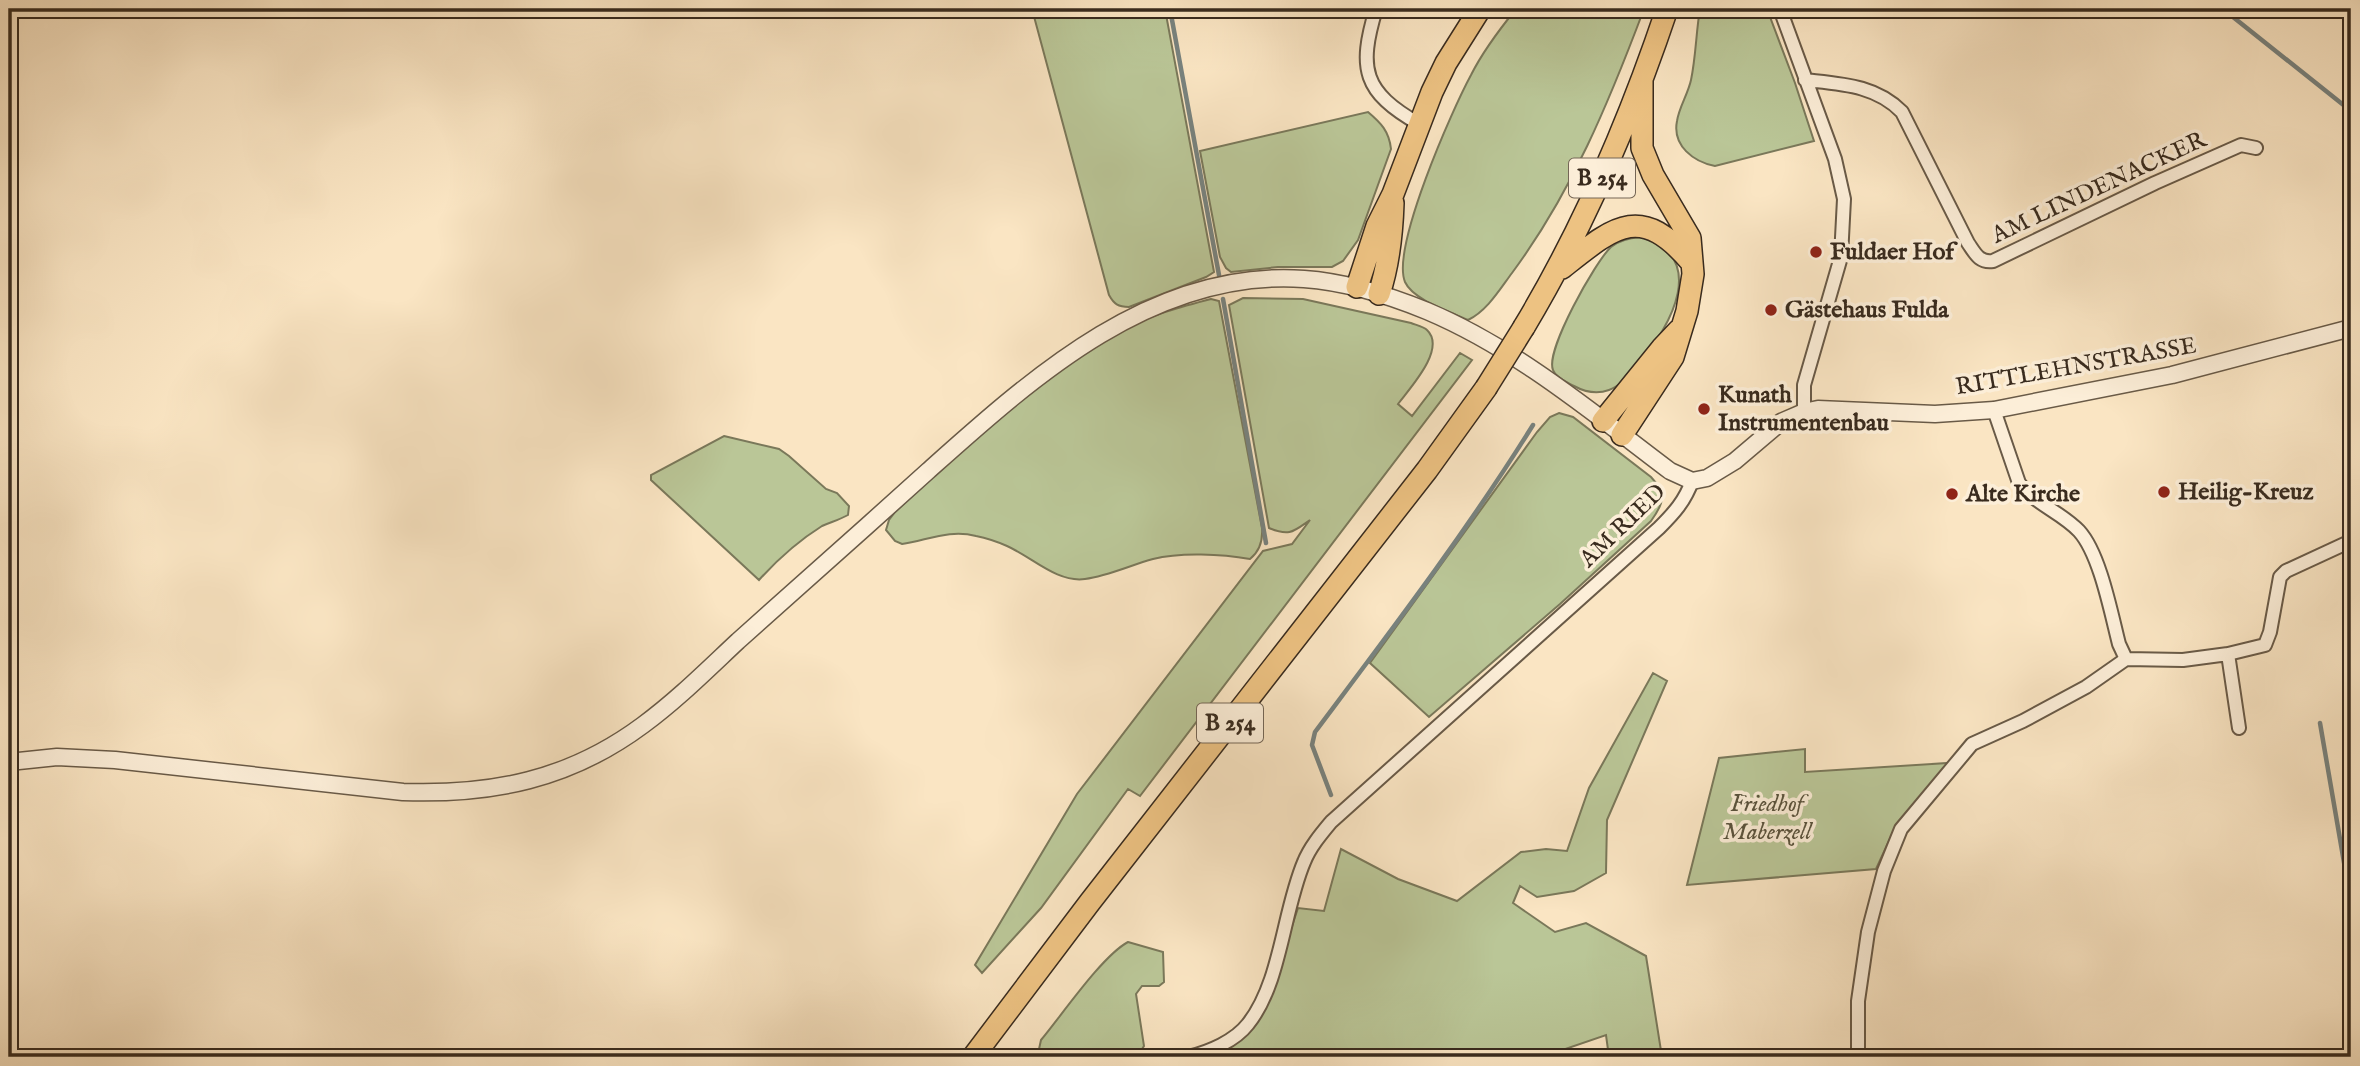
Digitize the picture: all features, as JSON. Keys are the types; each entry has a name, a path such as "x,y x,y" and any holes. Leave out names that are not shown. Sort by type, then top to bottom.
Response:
{"highway":[{"path":"1357,288 1377,226 1394,194 1419,124 1446,63 1480,9"},
{"name":"B 254","path":"973,1057 1106,881 1427,470 1486,388 1556,274 1591,203 1642,80 1665,12"},
{"path":"1622,435 1673,358 1692,293 1690,238 1653,175 1642,148 1642,80"},
{"path":"1379,294 1390,247 1394,194"},
{"path":"1556,274 1611,232 1635,226 1657,231 1668,237 1691,262"},
{"path":"1603,421 1662,348 1681,329"}],"street":[{"path":"1376,9 1366,65 1371,82 1380,98 1419,124"},
{"path":"1780,9 1835,159 1844,199 1841,257 1804,385 1804,412"},
{"name":"AM LINDENACKER","path":"1805,80 1869,90 1882,95 1902,112 1968,243 1979,258 1985,261 1993,261 2241,145 2256,148"},
{"path":"9,762 36,758 92,758 443,794 477,792 541,778 576,765 642,726 1007,401 1079,347 1151,308 1218,286 1265,279 1301,279 1357,288 1430,313 1529,366 1670,471 1692,481"},
{"name":"RITTLEHNSTRASSE","path":"1804,412 1835,408 1914,414 1994,411 2172,375 2351,328"},
{"path":"1994,411 2019,483 2037,501 2078,530 2091,549 2119,644 2126,659"},
{"name":"AM RIED","path":"1188,1057 1215,1048 1247,1026 1260,1007 1304,860 1331,822 1659,528 1687,496 1692,481 1707,478 1735,461 1781,422 1804,412"},
{"path":"1858,1057 1858,1001 1868,932 1884,871 1901,829 1972,744 2023,721 2086,687 2126,659 2178,661 2228,654 2265,645 2270,632 2277,584 2283,573 2351,541"},
{"path":"2228,654 2239,728"}],"green space":[{"path":"1032,9 1165,9 1214,272 1129,307 1119,306 1111,298"},
{"path":"1516,9 1644,9 1603,112 1553,211 1498,293 1468,320 1433,305 1416,294 1405,282 1403,265 1415,211 1438,147 1476,66"},
{"path":"1700,9 1767,9 1814,141 1715,166 1692,157 1686,151 1676,130 1691,80"},
{"path":"1368,112 1384,128 1391,149 1358,240 1343,261 1332,267 1278,267 1231,272 1226,268 1220,257 1200,151"},
{"path":"1641,237 1662,247 1674,260 1679,276 1678,294 1672,312 1652,347 1623,382 1604,392 1582,390 1554,373 1556,345 1573,307 1611,247"},
{"path":"1243,298 1303,299 1411,323 1426,329 1432,338 1430,358 1398,404 1412,416 1460,353 1472,360 1140,796 1128,789 1041,908 982,973 975,965 1077,794 1263,551 1292,544 1310,520 1291,532 1269,528 1229,305"},
{"path":"1211,299 1219,301 1262,528 1260,545 1250,559 1176,555 1153,559 1094,578 1075,579 1055,573 1007,546 984,538 948,534 902,544 895,541 886,530 895,512 948,462 1002,414 1060,370 1132,325"},
{"path":"1559,413 1573,417 1651,477 1660,489 1662,499 1659,509 1651,521 1560,604 1429,717 1370,663 1537,432 1550,417"},
{"path":"724,436 779,449 826,489 837,493 849,506 848,515 822,526 805,538 759,580 651,480 651,475"},
{"path":"1653,673 1667,681 1607,820 1606,873 1574,891 1537,897 1520,886 1513,903 1555,932 1586,923 1646,956 1662,1057 1609,1057 1606,1035 1542,1057 1218,1057 1273,983 1298,908 1324,911 1341,849 1398,879 1457,901 1521,852 1546,849 1567,851 1589,788"},
{"name":"Friedhof Maberzell","path":"1805,749 1805,772 1948,763 1894,830 1876,869 1687,885 1719,758"},
{"path":"1128,942 1163,952 1164,982 1159,986 1142,986 1136,994 1144,1046 1140,1052 1077,1058 1043,1054 1039,1049 1041,1040 1106,960"}],"waterway":[{"path":"1170,9 1219,275"},
{"path":"2223,9 2351,111"},
{"path":"1223,299 1266,543"},
{"path":"1331,795 1312,745 1315,732 1455,542 1533,425"},
{"path":"2320,723 2351,903"}],"place":[{"name":"Fuldaer Hof","path":"1816,252"},
{"name":"Gästehaus Fulda","path":"1771,310"},
{"name":"Kunath Instrumentenbau","path":"1704,409"},
{"name":"Heilig-Kreuz","path":"2164,492"},
{"name":"Alte Kirche","path":"1952,494"}]}
